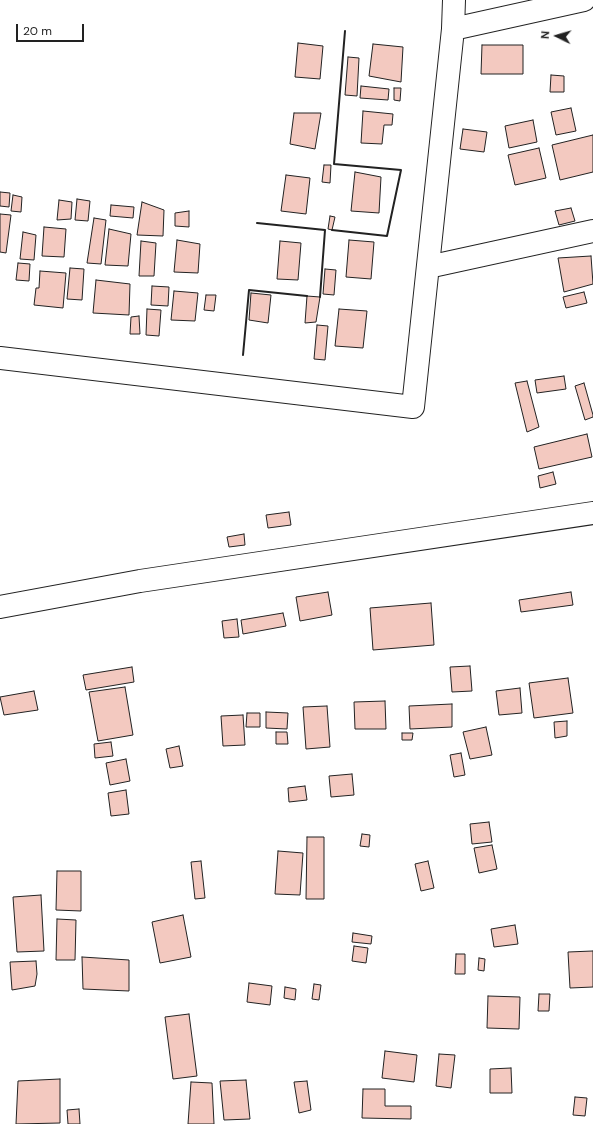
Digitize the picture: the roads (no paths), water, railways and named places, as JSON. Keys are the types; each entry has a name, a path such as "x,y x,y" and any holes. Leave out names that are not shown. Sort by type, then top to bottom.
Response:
{"street":[{"path":"0,358 413,407 453,30 454,0"},
{"path":"453,30 584,0"},
{"path":"428,267 593,231"},
{"path":"0,607 140,581 593,513"}]}
